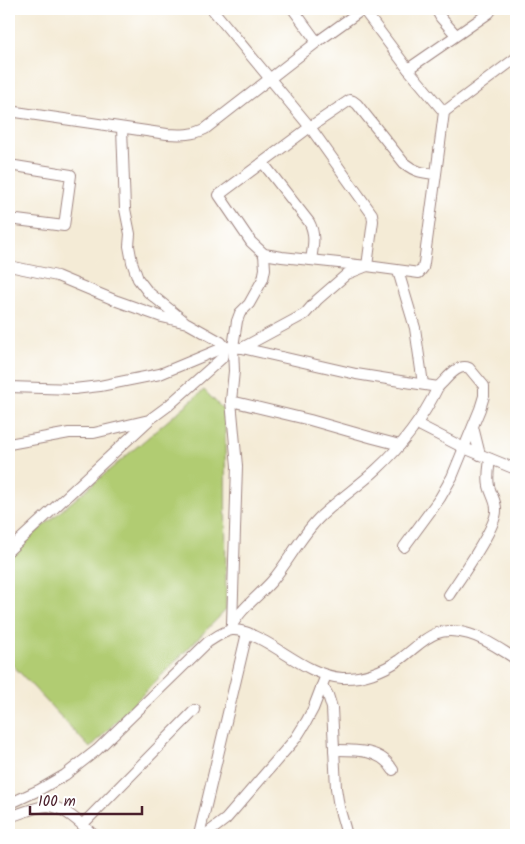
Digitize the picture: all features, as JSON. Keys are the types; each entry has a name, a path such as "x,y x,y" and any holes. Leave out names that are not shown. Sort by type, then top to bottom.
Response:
{"street":[{"path":"212,9 310,128 372,214 374,221 367,266"},
{"path":"293,9 317,42"},
{"path":"9,111 173,135 196,133 205,129 317,42 363,9 408,69 444,112"},
{"path":"436,9 441,18 456,35"},
{"path":"408,69 489,13 492,9"},
{"path":"436,174 411,169 404,163 357,104 350,100 219,195 251,242 264,254 419,273 423,268 436,174 444,112 516,58"},
{"path":"122,128 126,209 130,234 129,246 138,279 148,292 187,323 234,348 356,374 438,387"},
{"path":"263,163 310,222 314,236 311,260"},
{"path":"9,165 71,174 64,226 9,219"},
{"path":"231,628 237,466 231,401 234,348 237,321 240,313 249,304 263,278 265,269 264,254"},
{"path":"9,266 57,276 117,301 162,317 187,323"},
{"path":"9,388 74,389 135,380 160,374 234,348 305,314 317,300 347,274 367,266"},
{"path":"398,271 415,328 423,384"},
{"path":"9,550 149,420 168,406 234,348"},
{"path":"9,804 65,775 91,755 208,642 231,628 246,608 282,570 308,530 376,470 400,445 417,424 438,387 460,367 469,368 484,386 482,402 473,427 448,486 404,548"},
{"path":"231,401 310,420 400,445"},
{"path":"9,444 69,433 94,433 149,420"},
{"path":"417,424 464,448 512,468"},
{"path":"449,595 488,533 496,516 496,506 489,486 485,457 473,427"},
{"path":"231,628 248,633 308,667 326,675 343,678 354,678 379,671 399,659 423,640 432,635 446,632 459,632 481,638 516,659"},
{"path":"199,835 248,633"},
{"path":"206,835 226,819 296,738 306,722 326,675"},
{"path":"321,687 328,695 332,708 338,799 347,835"},
{"path":"82,825 194,710"},
{"path":"334,750 354,750 375,754 390,764 393,770"},
{"path":"9,817 40,807 56,807 63,810 94,835"}],"green space":[{"path":"204,390 225,411 226,610 90,748 9,661 9,555"}]}
